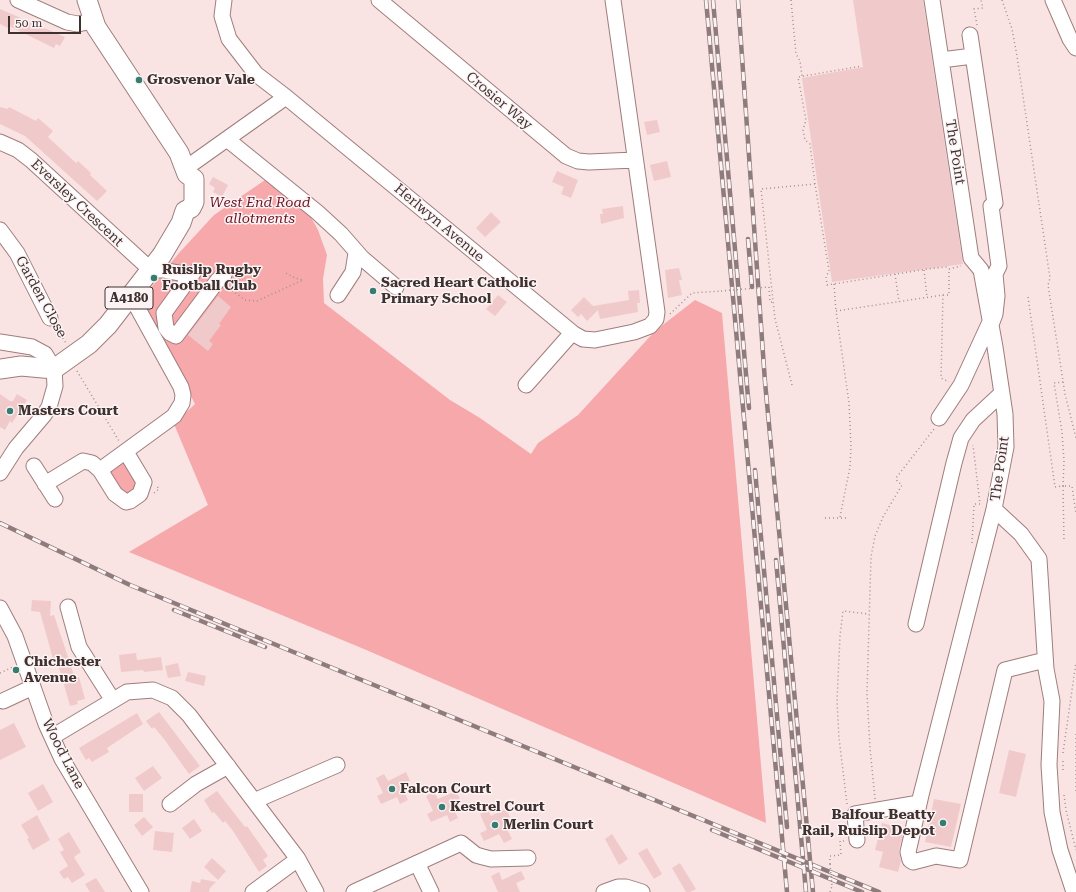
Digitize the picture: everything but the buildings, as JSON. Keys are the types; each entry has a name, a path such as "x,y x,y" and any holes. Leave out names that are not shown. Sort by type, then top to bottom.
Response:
{"main road":[{"path":"87,0 93,21 179,153 187,171"},
{"name":"A4180","path":"54,369 80,352 98,336 156,263 181,223 185,210 180,204 183,180 187,171"},
{"path":"0,369 22,366 54,369"}],"street":[{"path":"18,0 67,22 78,24 93,21"},
{"name":"Herlwyn Avenue","path":"224,0 222,16 229,39 256,74 286,97 572,333 583,339 595,340 634,332 650,326 656,319"},
{"name":"Crosier Way","path":"379,0 566,156 578,161 589,162 635,160"},
{"path":"613,0 657,312 656,319"},
{"name":"The Point","path":"932,0 971,258 981,270 990,322 1005,414 1006,447 994,509 919,803 908,852 910,860 914,862 936,856 960,860 1005,670 1045,660"},
{"path":"1053,0 1070,39 1076,48"},
{"path":"939,418 959,388 990,322 992,322 995,314 995,274 999,266 991,206 995,204 970,35"},
{"path":"941,60 973,56"},
{"path":"187,171 286,97"},
{"path":"228,140 317,212 341,234 356,253 396,286"},
{"name":"Eversley Crescent","path":"0,142 18,150 31,160 156,263 191,276 219,280"},
{"name":"Garden Close","path":"0,230 17,253 50,318"},
{"path":"338,295 354,272 356,253"},
{"path":"191,276 164,313 166,328 170,333 176,336 219,280"},
{"path":"100,470 174,416 182,403 181,387 131,296"},
{"path":"526,385 572,333"},
{"path":"0,342 11,343 39,350 49,358 54,369 55,386 49,407 16,448 0,472"},
{"path":"916,624 954,463 964,433 973,420 1001,394"},
{"path":"46,484 83,461 92,463 100,470 115,494 122,500 130,501 140,494 144,487 143,478 126,452"},
{"path":"34,466 55,499"},
{"path":"994,509 1021,534 1039,559 1045,660 1052,701 1049,765 1052,812 1060,850 1074,892"},
{"path":"68,607 79,647 112,700"},
{"name":"Wood Lane","path":"0,610 15,636 52,737 71,774 141,892"},
{"path":"3,701 33,687"},
{"path":"52,737 126,692 144,689 164,693 172,698 189,715 228,766 298,859 316,892"},
{"path":"254,801 337,764"},
{"path":"168,806 196,784 228,766"},
{"path":"852,840 855,814 919,803"},
{"path":"354,892 417,863 461,837 476,855 483,858 528,858"},
{"path":"253,892 298,859"},
{"path":"417,863 431,892"},
{"path":"604,892 610,889 626,887 642,892"}],"path":[{"path":"792,0 796,54 800,61 802,76"},
{"path":"970,35 979,34 974,9 983,8 982,0"},
{"path":"1002,0 1012,29 1050,278 1048,285 1063,382 1076,438"},
{"path":"862,66 798,77 806,120 803,130 805,140 810,144 829,272 826,277 827,285 946,267 949,269 960,267 967,261 973,260"},
{"path":"792,385 776,326 772,302 761,189 815,184"},
{"path":"836,311 949,295 949,269"},
{"path":"924,270 928,298"},
{"path":"219,280 244,300 257,300 303,280 284,272"},
{"path":"895,274 899,302"},
{"path":"834,284 836,311 849,403 851,446 850,467 840,517"},
{"path":"656,319 664,319 692,293 706,293 769,286 770,302 772,302"},
{"path":"943,295 942,378 959,388"},
{"path":"1028,297 1055,487 1072,486 1076,514"},
{"name":"Garden Close","path":"50,318 68,345"},
{"path":"76,367 78,373 126,452"},
{"path":"1063,382 1054,383 1062,432 1064,541"},
{"path":"875,800 868,719 871,557 875,536 883,517 902,485 896,481 896,478 940,422 939,418"},
{"path":"964,433 972,435 980,504 974,504 971,545"},
{"path":"825,518 847,518"},
{"path":"848,811 839,738 837,701 840,636 843,611 869,614"},
{"path":"1063,774 1065,733 1076,662"},
{"path":"1076,734 1076,791"},
{"path":"1064,795 1066,810 1076,850"},
{"path":"830,892 832,886 830,856 841,855 840,841 852,840"}],"green space":[{"name":"West End Road allotments","path":"265,180 308,212 318,230 327,255 323,279 324,303 450,400 480,418 531,454 538,443 578,415 655,331 695,300 722,313 766,823 364,649 129,552 208,505 174,424 195,404 141,300 179,253 214,215"},
{"path":"126,452 143,478 130,501 100,470"}],"railway":[{"path":"706,0 787,892"},
{"path":"713,0 749,408"},
{"path":"738,0 765,382 813,892"},
{"path":"748,239 752,287"},
{"path":"755,470 787,827"},
{"path":"0,523 130,585 879,892"},
{"path":"776,560 806,892"},
{"path":"174,610 265,647"},
{"path":"712,830 862,892"}],"place":[{"name":"Grosvenor Vale","path":"139,80"},
{"name":"Ruislip Rugby Football Club","path":"154,278"},
{"name":"Sacred Heart Catholic Primary School","path":"373,291"},
{"name":"Masters Court","path":"10,411"},
{"name":"Chichester Avenue","path":"16,670"},
{"name":"Falcon Court","path":"392,789"},
{"name":"Kestrel Court","path":"442,807"},
{"name":"Balfour Beatty Rail, Ruislip Depot","path":"943,823"},
{"name":"Merlin Court","path":"495,825"}]}
